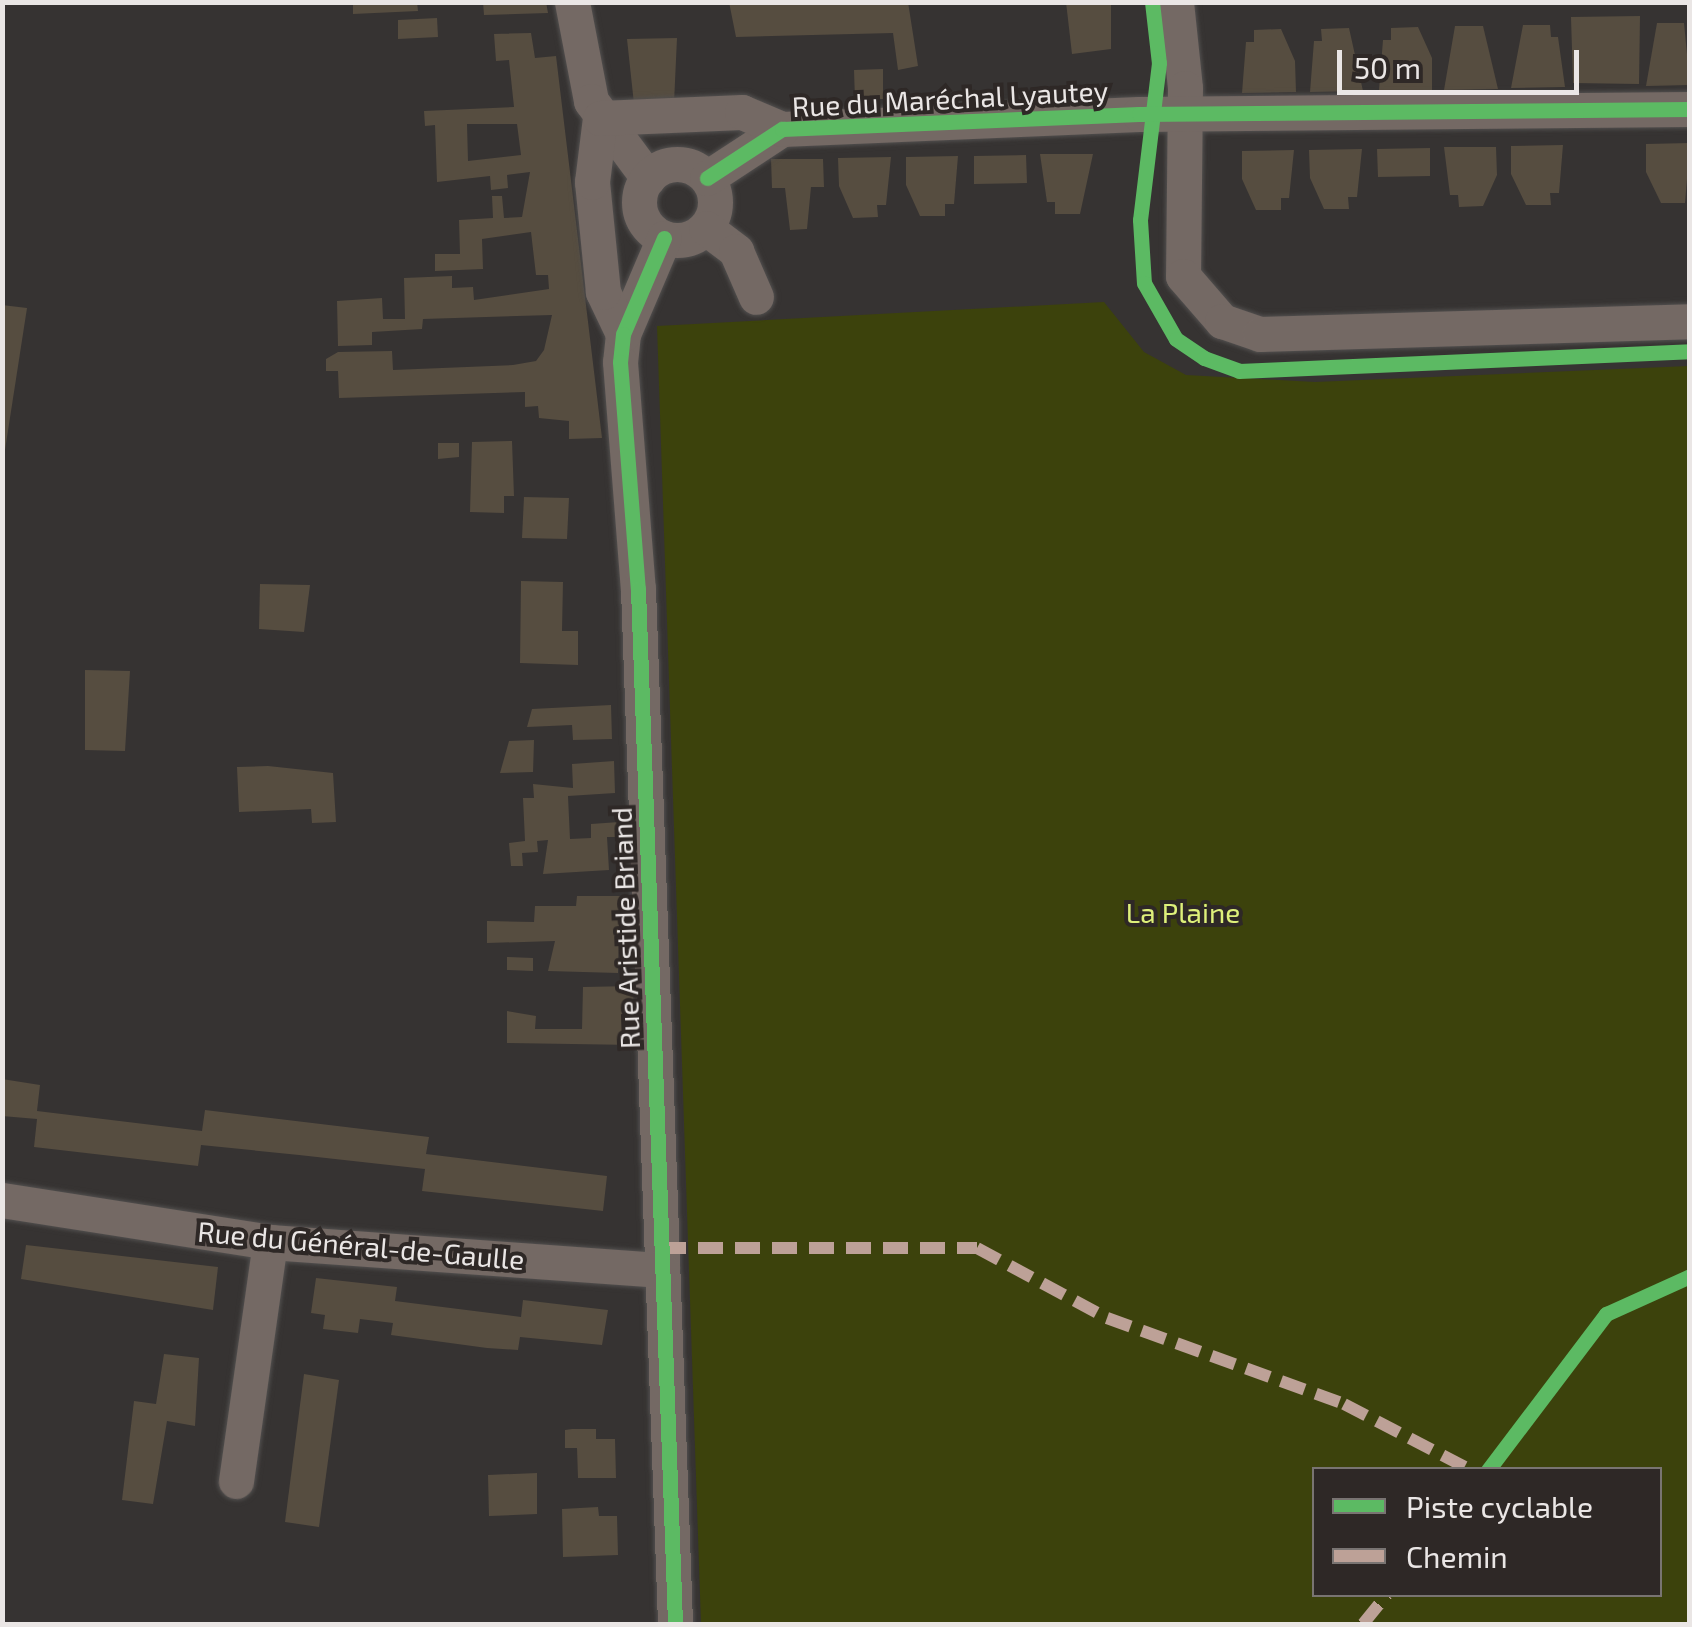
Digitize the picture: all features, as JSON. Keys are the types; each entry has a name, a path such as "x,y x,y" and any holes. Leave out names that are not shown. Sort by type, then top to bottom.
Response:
{"street":[{"name":"Rue Aristide Briand","path":"572,2 600,118 592,182 601,274 622,334 675,1624"},
{"path":"1176,2 1186,118 1183,276 1222,321 1260,334 1690,321"},
{"name":"Rue du Maréchal Lyautey","path":"600,118 742,112 782,129 1690,109"},
{"name":"Rue Aristide Briand","path":"600,118 648,178"},
{"name":"Rue du Maréchal Lyautey","path":"706,178 782,129"},
{"path":"680,164 706,178 716,205 706,228 683,241 664,238 640,216 648,178 680,164"},
{"path":"706,228 736,251 756,296"},
{"name":"Rue Aristide Briand","path":"622,334 664,238"},
{"name":"Rue du Général-de-Gaulle","path":"2,1200 270,1242 662,1270"},
{"path":"236,1481 270,1242"}],"green space":[{"name":"La Plaine","path":"1104,302 1144,352 1186,375 1315,382 1689,366 1689,1624 701,1624 657,326"}],"building":[{"path":"353,2 417,2 418,11 353,14"},
{"path":"483,2 546,2 548,13 484,15"},
{"path":"729,2 908,2 918,66 898,70 893,33 736,37"},
{"path":"1066,2 1111,2 1111,49 1072,54"},
{"path":"1640,16 1639,84 1573,83 1571,17"},
{"path":"437,18 438,37 398,39 398,20"},
{"path":"1657,23 1684,23 1690,85 1646,86"},
{"path":"1523,25 1550,25 1551,37 1558,37 1565,87 1511,88"},
{"path":"1455,26 1483,26 1498,89 1444,90"},
{"path":"1418,27 1432,58 1432,90 1379,90 1383,40 1391,40 1391,28"},
{"path":"1349,28 1363,91 1310,92 1314,41 1322,41 1321,29"},
{"path":"1281,29 1295,61 1296,92 1242,93 1246,42 1254,42 1254,30"},
{"path":"531,33 535,58 556,56 602,438 569,439 569,421 539,418 538,406 525,407 525,392 339,398 338,371 326,371 326,359 338,352 392,351 393,370 513,365 536,361 544,350 552,315 423,319 422,329 372,332 372,345 338,346 337,301 382,298 383,319 405,319 404,278 452,276 452,288 473,287 474,300 549,289 548,275 536,275 531,232 482,239 483,269 435,271 435,254 460,254 459,220 493,218 492,196 502,196 504,218 522,217 530,172 507,175 508,188 491,190 490,176 437,182 435,125 425,126 424,111 514,107 509,60 496,61 494,34","holes":["467,124 517,124 521,155 468,161"]},
{"path":"677,38 674,103 634,104 627,39"},
{"path":"883,69 883,99 855,100 854,70"},
{"path":"1690,143 1685,203 1661,203 1646,172 1646,144"},
{"path":"1563,145 1559,193 1550,193 1551,205 1526,205 1511,174 1511,146"},
{"path":"1444,147 1496,147 1497,175 1483,206 1459,207 1458,195 1450,195"},
{"path":"1430,148 1430,176 1378,177 1377,149"},
{"path":"1362,149 1357,197 1348,197 1349,209 1324,209 1310,178 1309,150"},
{"path":"1294,150 1289,198 1281,198 1281,210 1256,210 1242,179 1242,151"},
{"path":"1040,154 1093,154 1080,214 1055,214 1055,202 1047,202"},
{"path":"1026,155 1027,183 974,184 974,156"},
{"path":"958,156 954,204 945,204 945,216 920,216 906,185 906,157"},
{"path":"891,157 886,205 877,205 878,217 853,218 839,186 838,158"},
{"path":"771,159 823,159 824,187 811,187 807,229 790,230 785,188 772,188"},
{"path":"2,305 27,308 5,450 2,450"},
{"path":"512,441 514,496 504,496 504,513 470,512 472,442"},
{"path":"438,443 459,443 459,457 438,459"},
{"path":"524,497 569,498 567,539 522,538"},
{"path":"521,581 563,582 562,631 578,631 578,665 520,663"},
{"path":"260,584 310,585 304,632 259,629"},
{"path":"85,670 130,671 125,751 85,750"},
{"path":"611,705 612,739 573,740 572,725 527,727 532,709"},
{"path":"534,740 533,772 500,773 509,741"},
{"path":"614,761 615,793 568,796 570,839 591,838 591,824 619,822 619,837 607,837 609,870 543,874 548,840 537,841 538,852 522,853 523,866 511,866 509,843 525,841 523,798 534,798 533,784 573,788 572,764"},
{"path":"237,767 333,773 336,822 312,823 311,809 239,812"},
{"path":"577,896 620,896 618,973 548,971 555,941 487,943 487,921 534,922 535,906 576,906"},
{"path":"507,957 533,958 533,971 507,970"},
{"path":"633,986 635,1045 507,1043 507,1011 536,1016 535,1029 582,1029 583,987"},
{"path":"2,1079 40,1085 37,1111 202,1131 205,1110 429,1137 426,1154 607,1176 603,1211 422,1191 425,1169 201,1145 198,1166 34,1147 37,1119 2,1116"},
{"path":"26,1245 218,1267 213,1310 21,1279"},
{"path":"316,1278 397,1287 395,1301 521,1317 523,1300 608,1310 602,1345 520,1337 518,1350 487,1348 391,1335 393,1323 360,1319 358,1333 323,1329 325,1315 311,1313"},
{"path":"164,1354 199,1358 195,1426 167,1421 153,1504 122,1500 134,1401 156,1404"},
{"path":"304,1374 339,1380 319,1527 285,1522"},
{"path":"596,1429 596,1439 615,1439 616,1478 578,1478 577,1448 565,1448 565,1430"},
{"path":"537,1473 537,1514 489,1516 488,1475"},
{"path":"598,1507 599,1516 617,1516 618,1555 563,1557 562,1509"}],"marked path":[{"path":"661,1248 977,1248 1107,1318 1344,1404 1465,1467"},
{"path":"1363,1624 1385,1597"}],"cycle path":[{"path":"1152,2 1159,63 1140,220 1144,283 1176,339 1204,358 1239,371 1690,351"},
{"path":"707,178 782,129 1139,114 1690,109"},
{"path":"664,238 623,334 620,362 638,589 675,1624"},
{"path":"1490,1467 1606,1314 1690,1276"}]}
